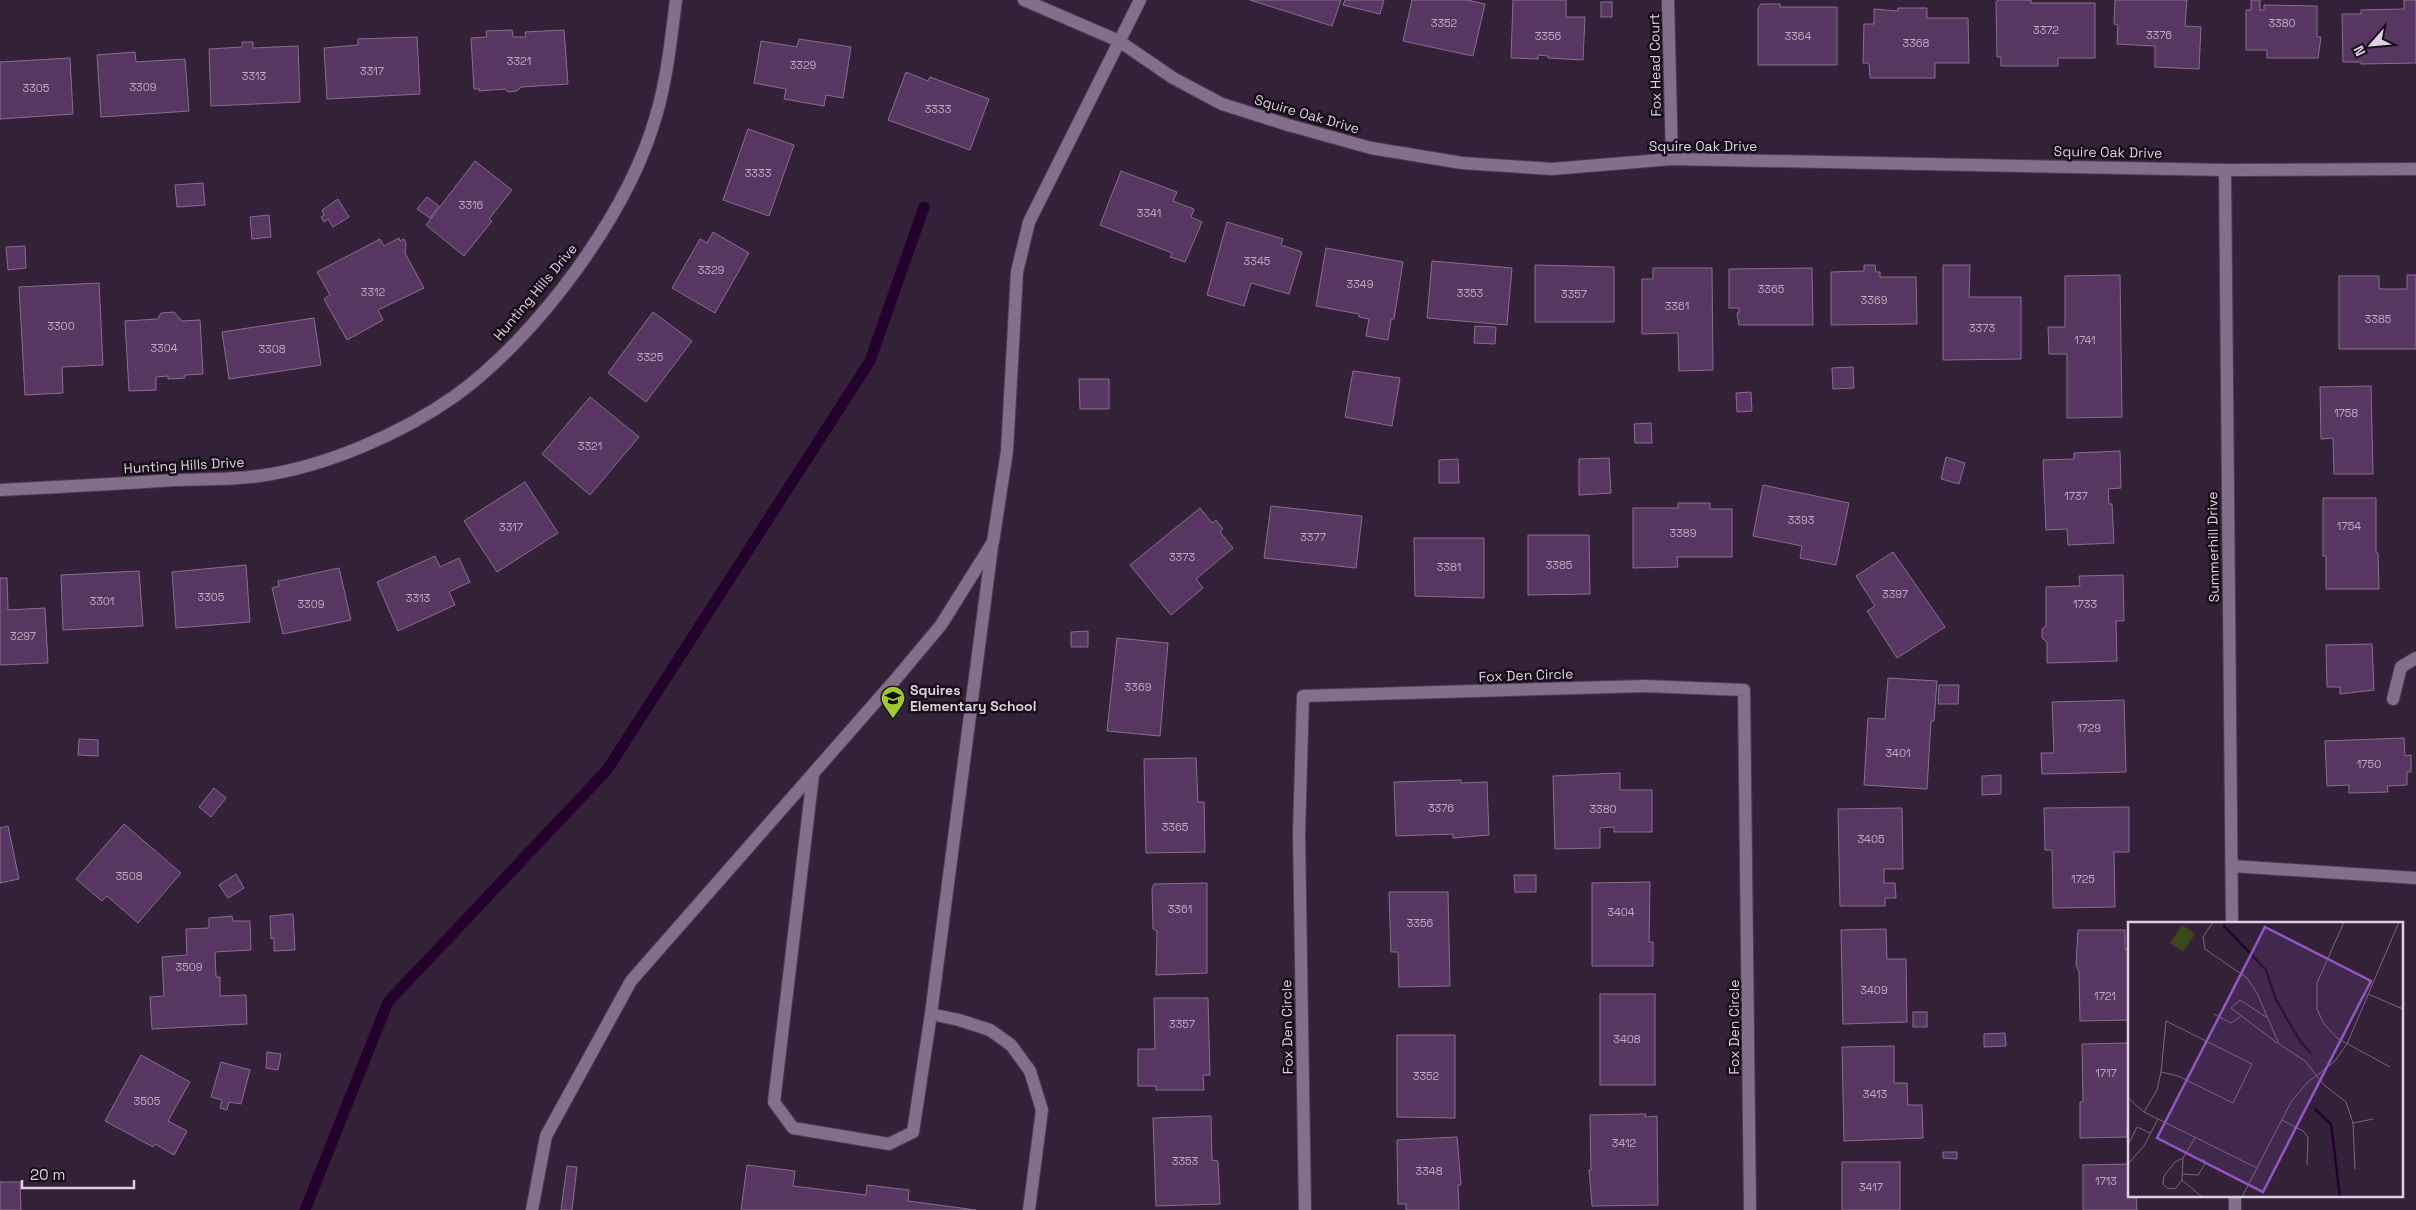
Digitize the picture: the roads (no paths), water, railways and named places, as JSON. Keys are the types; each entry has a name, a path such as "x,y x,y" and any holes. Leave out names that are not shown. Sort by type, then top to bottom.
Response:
{"street":[{"name":"Hunting Hills Drive","path":"0,490 260,476 320,461 391,434 455,396 503,354 542,312 576,270 608,224 637,169 656,116 670,46 676,0"},
{"name":"Squire Oak Drive","path":"1024,0 1119,41 1173,78 1222,104 1371,148 1462,163 1552,169 1672,159 2225,170 2416,169"},
{"path":"812,775 774,1102 793,1128 889,1144 914,1132 932,1014 993,542 1007,451 1017,272 1029,222 1140,0"},
{"name":"Fox Head Court","path":"1668,0 1672,159"},
{"name":"Summerhill Drive","path":"2225,170 2232,922"},
{"path":"532,1210 546,1136 631,981 812,775 940,625 993,542"},
{"path":"2393,699 2401,667 2416,658"},
{"name":"Fox Den Circle","path":"1305,1210 1299,833 1303,696 1645,686 1744,690 1750,1210"},
{"path":"2232,866 2416,878"},
{"path":"932,1014 990,1030 1010,1045 1030,1071 1042,1110 1029,1210"}],"waterway":[{"path":"305,1210 388,1002 607,770 870,361 924,207"}],"place":[{"name":"Squires Elementary School","path":"893,719"}]}
